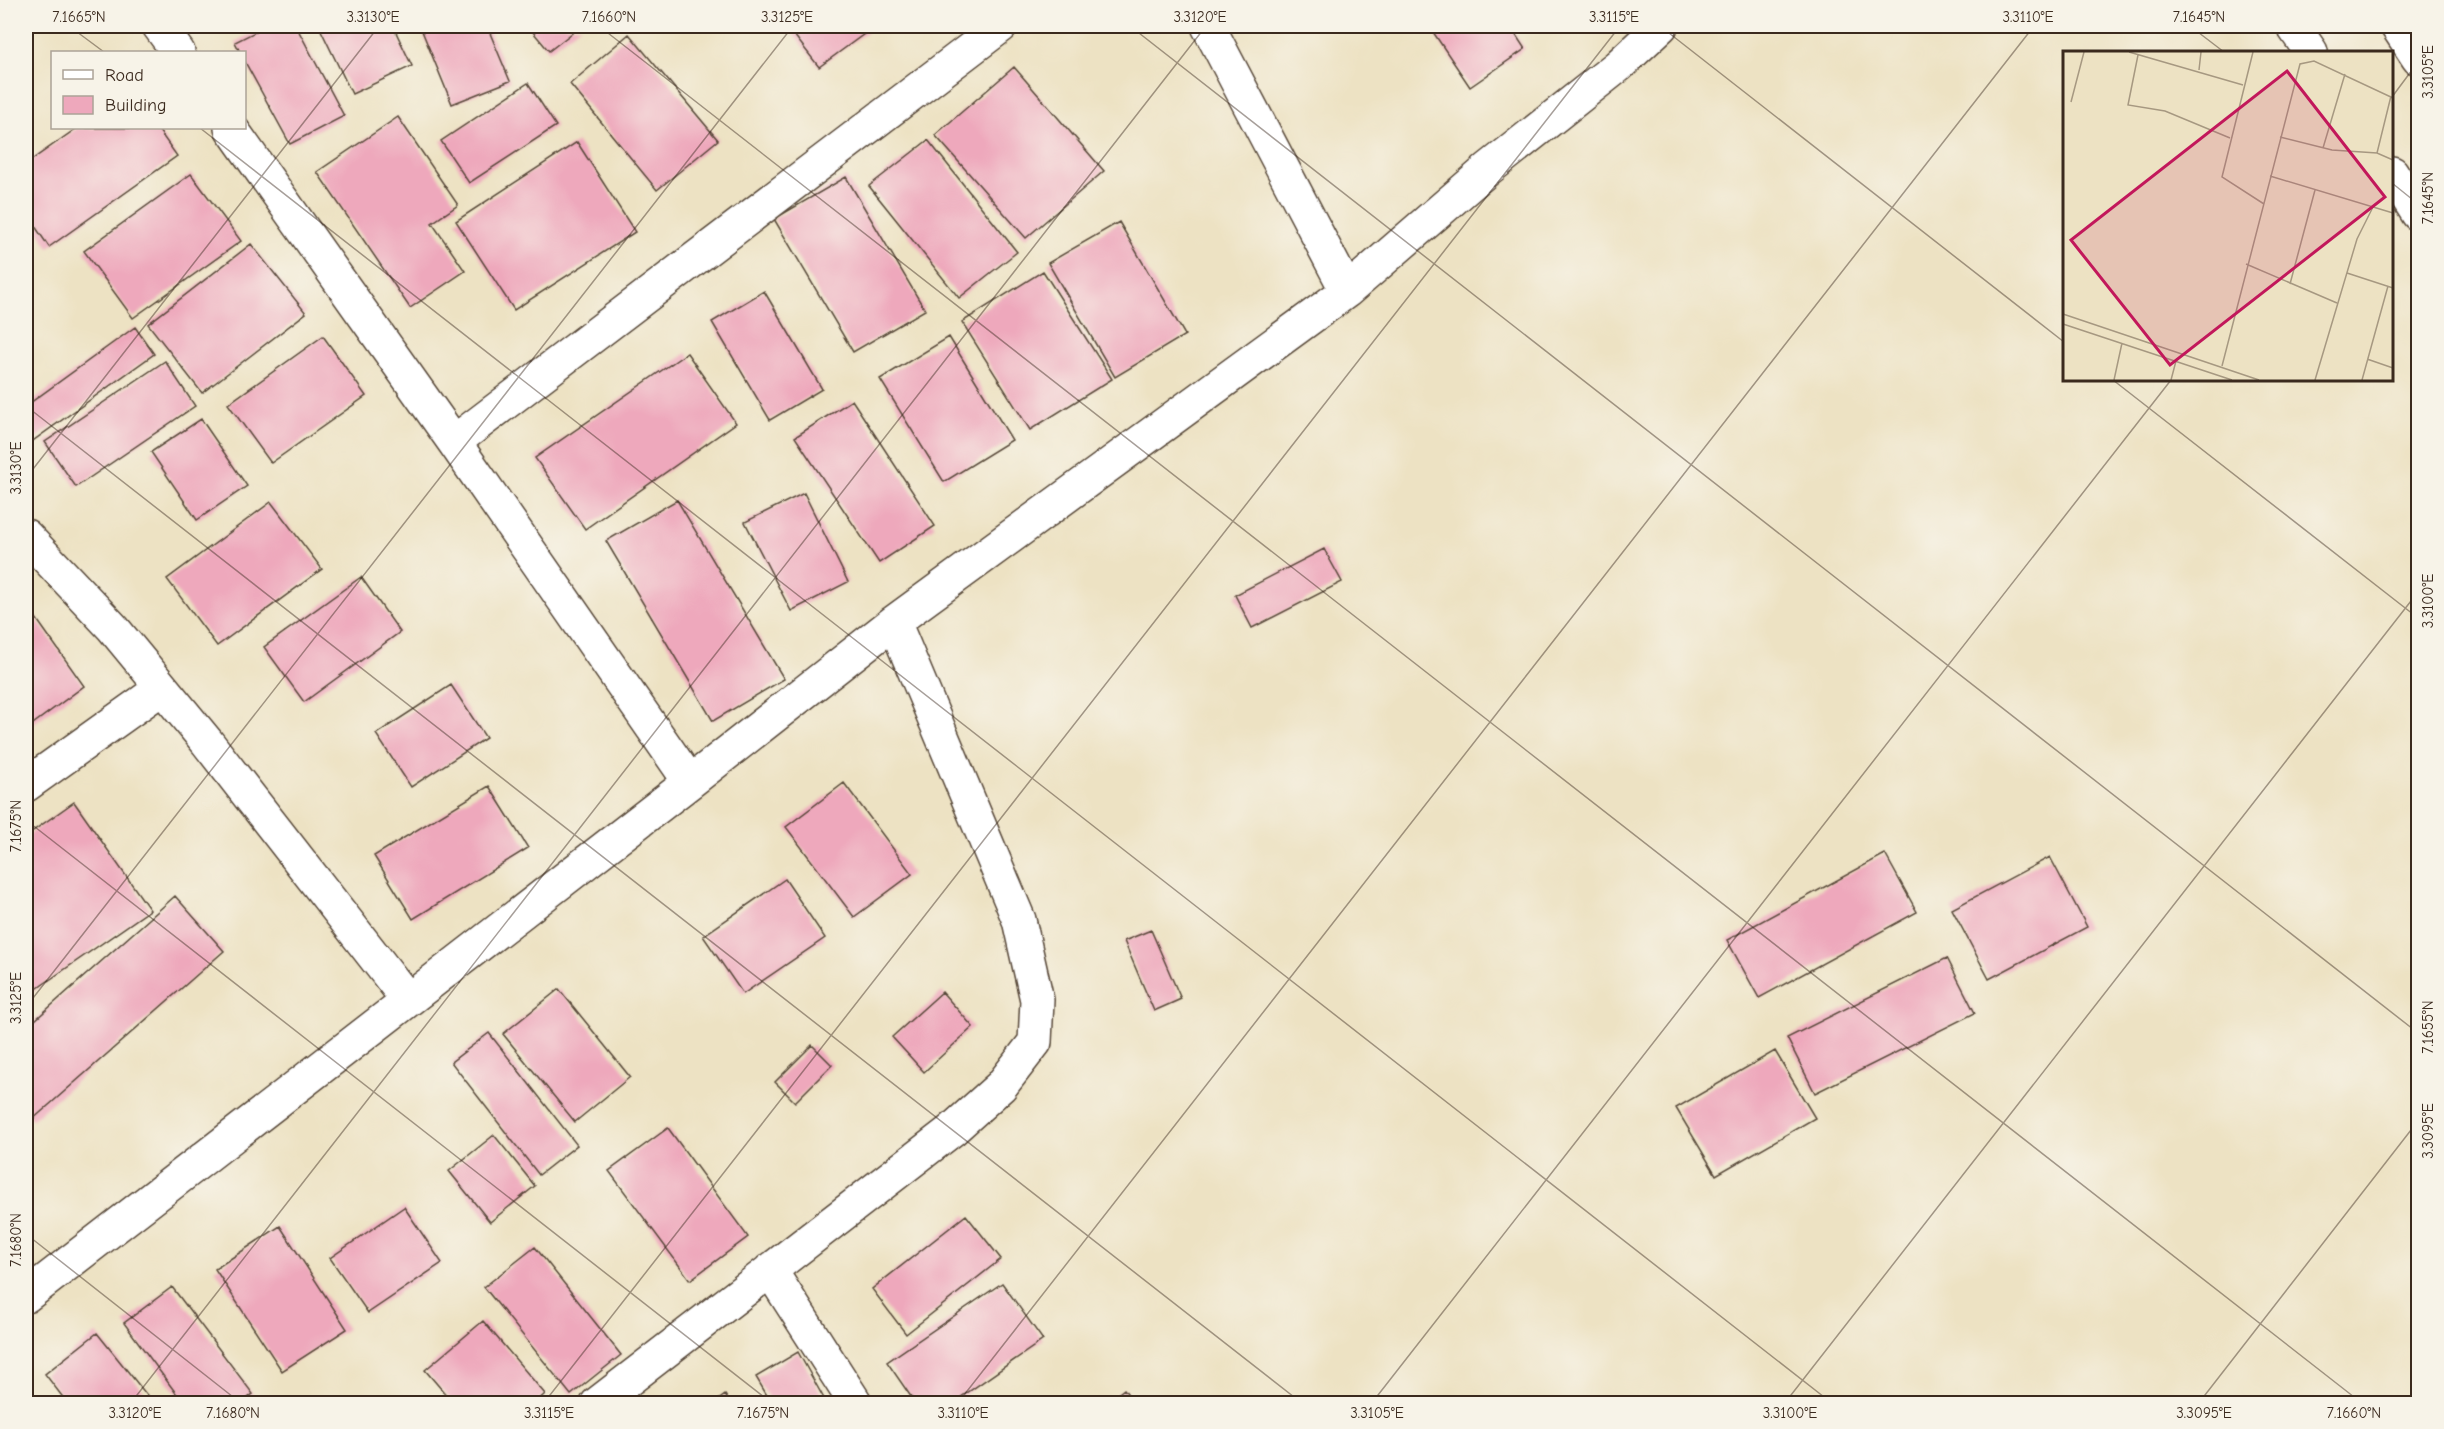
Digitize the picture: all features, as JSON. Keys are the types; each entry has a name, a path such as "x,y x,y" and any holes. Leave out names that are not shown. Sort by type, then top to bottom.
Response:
{"street":[{"path":"159,26 177,51"},
{"path":"454,442 1001,26"},
{"path":"1208,26 1347,291"},
{"path":"26,1296 894,622 1347,291 1488,169 1618,66 1661,26"},
{"path":"2294,26 2310,51"},
{"path":"2397,26 2418,58"},
{"path":"232,129 454,442 690,782"},
{"path":"2393,176 2418,214"},
{"path":"26,536 113,628 408,1000"},
{"path":"597,1404 952,1130 1000,1086 1035,1041 1037,1000 1019,920 894,622"},
{"path":"26,785 162,688"},
{"path":"770,1270 856,1404"}],"building":[{"path":"267,26 296,26 344,116 290,144 246,64 246,51 240,51 235,42"},
{"path":"319,26 393,26 412,66 352,94"},
{"path":"420,26 487,26 510,81 452,104"},
{"path":"528,26 581,26 549,51"},
{"path":"787,26 875,26 819,67"},
{"path":"1429,26 1510,26 1525,49 1470,87"},
{"path":"629,34 718,140 657,190 570,84"},
{"path":"1014,67 1104,171 1026,238 935,135"},
{"path":"528,83 556,126 469,183 441,141"},
{"path":"398,117 458,205 432,223 465,271 410,308 317,172"},
{"path":"76,129 158,129 177,156 49,247 26,213 26,164"},
{"path":"928,140 1017,252 959,298 869,186"},
{"path":"577,142 635,232 514,310 456,221"},
{"path":"191,174 241,241 133,318 84,251"},
{"path":"846,177 925,310 853,352 774,219"},
{"path":"1119,222 1185,335 1115,377 1048,263"},
{"path":"251,244 306,313 202,393 148,324"},
{"path":"1043,271 1112,379 1030,430 962,322"},
{"path":"764,291 822,389 770,420 712,322"},
{"path":"135,327 154,354 27,445 26,406"},
{"path":"323,336 366,396 271,463 228,404"},
{"path":"949,337 1012,440 944,482 880,379"},
{"path":"687,353 736,423 585,529 535,458"},
{"path":"165,361 195,406 76,487 45,442"},
{"path":"852,400 935,526 879,563 795,437"},
{"path":"201,419 247,486 197,520 151,452"},
{"path":"804,493 848,582 791,611 745,522"},
{"path":"677,500 784,679 713,721 606,541"},
{"path":"271,502 322,569 217,646 167,579"},
{"path":"1324,549 1342,582 1252,628 1235,595"},
{"path":"361,577 400,632 304,702 264,647"},
{"path":"26,604 84,686 26,729"},
{"path":"451,685 486,738 411,787 376,734"},
{"path":"844,783 912,874 854,917 786,827"},
{"path":"489,786 528,848 413,919 374,856"},
{"path":"74,802 150,910 32,992 26,983 26,836"},
{"path":"1885,854 1917,912 1759,998 1727,940"},
{"path":"2050,857 2087,927 1989,979 1952,909"},
{"path":"785,879 825,938 743,994 703,936"},
{"path":"175,896 224,951 32,1120 26,1113 26,1028"},
{"path":"1151,930 1181,999 1154,1011 1124,941"},
{"path":"1947,958 1975,1013 1815,1093 1787,1038"},
{"path":"559,989 630,1077 575,1122 503,1034"},
{"path":"942,992 973,1027 924,1072 892,1037"},
{"path":"489,1033 577,1145 539,1175 451,1062"},
{"path":"812,1045 832,1065 795,1102 775,1082"},
{"path":"1775,1051 1815,1118 1716,1175 1676,1108"},
{"path":"668,1128 748,1237 690,1280 609,1171"},
{"path":"494,1135 535,1186 490,1222 449,1171"},
{"path":"404,1207 442,1263 368,1313 330,1258"},
{"path":"966,1215 1001,1259 906,1334 872,1289"},
{"path":"280,1226 347,1329 282,1371 215,1269"},
{"path":"535,1247 621,1355 571,1395 484,1287"},
{"path":"1002,1283 1043,1340 951,1404 916,1404 887,1362"},
{"path":"172,1287 253,1394 240,1404 184,1404 124,1323"},
{"path":"483,1321 545,1394 534,1404 454,1404 425,1370"},
{"path":"97,1333 154,1404 68,1404 45,1374"},
{"path":"798,1352 827,1404 772,1404 756,1377"},
{"path":"1124,1389 1135,1404 1105,1404"},
{"path":"725,1395 731,1404 713,1404"}]}
